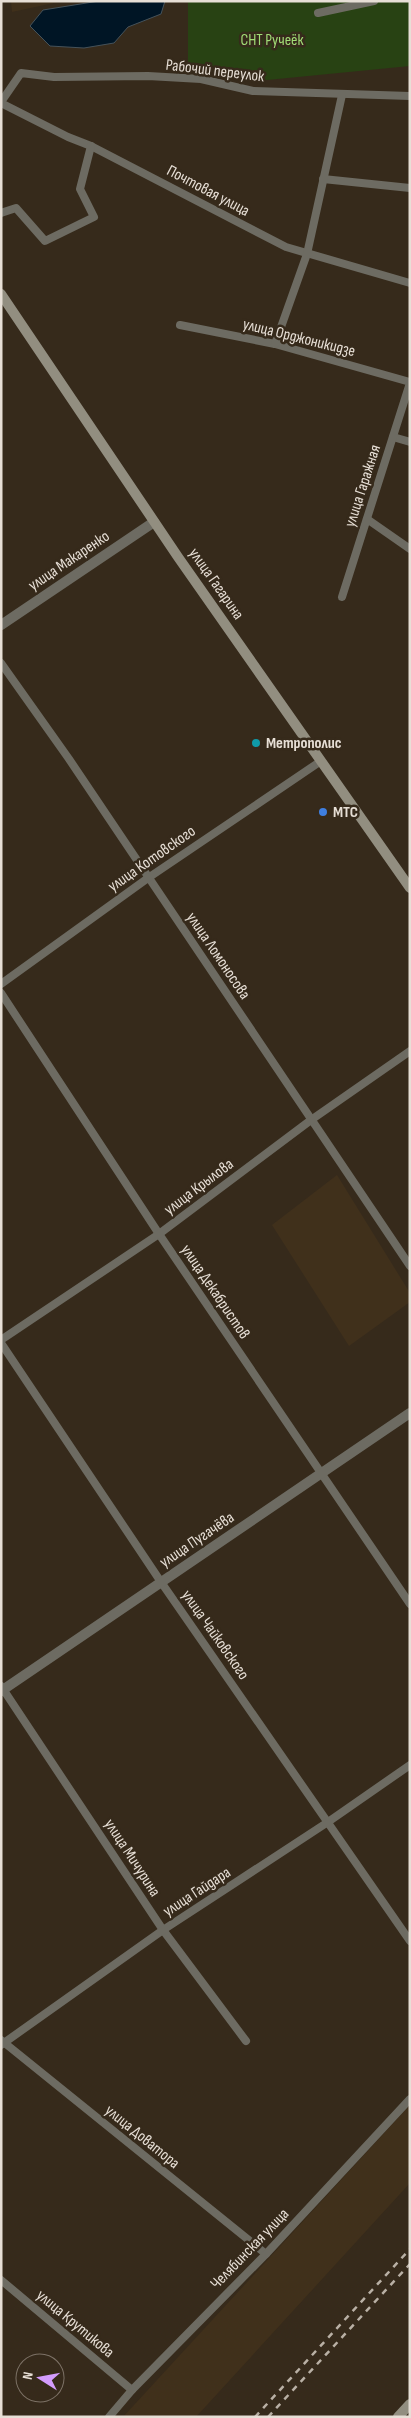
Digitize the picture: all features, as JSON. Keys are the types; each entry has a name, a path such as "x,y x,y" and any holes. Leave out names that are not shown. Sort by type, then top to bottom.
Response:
{"main road":[{"name":"улица Гагарина","path":"1,294 154,522 408,882"},
{"path":"398,2417 410,2404"}],"street":[{"path":"318,14 374,1"},
{"name":"Рабочий переулок","path":"1,103 21,73 54,77 148,76 200,79 253,91 410,96"},
{"path":"276,344 307,254 342,95"},
{"name":"Почтовая улица","path":"1,103 68,137 91,146 286,247 410,284"},
{"path":"1,213 16,208 45,242 94,217 80,189 91,146"},
{"path":"323,178 410,188"},
{"name":"улица Орджоникидзе","path":"180,325 276,344 410,383"},
{"name":"улица Гаражная","path":"342,597 410,383"},
{"path":"393,437 410,442"},
{"path":"367,519 410,549"},
{"name":"улица Макаренко","path":"1,624 154,522"},
{"name":"улица Ломоносова","path":"1,663 410,1266"},
{"name":"улица Котовского","path":"1,984 148,878 321,761"},
{"name":"улица Декабристов","path":"1,993 158,1234 410,1604"},
{"name":"улица Крылова","path":"1,1341 158,1234 311,1120 410,1050"},
{"name":"улица Чайковского","path":"1,1341 161,1582 410,1941"},
{"name":"улица Пугачёва","path":"2,1688 410,1413"},
{"name":"улица Мичурина","path":"2,1688 163,1930 246,2041"},
{"name":"улица Гайдара","path":"2,2043 163,1930 328,1822 410,1765"},
{"name":"улица Доватора","path":"2,2043 266,2254"},
{"name":"Челябинская улица","path":"109,2417 132,2390 266,2254 410,2099"},
{"name":"улица Крутикова","path":"1,2280 132,2390"}],"shaded area":[{"path":"11,1 63,1 12,12"},
{"path":"337,1175 410,1293 410,1302 349,1346 272,1225"},
{"path":"410,2105 410,2183 196,2417 123,2417"}],"green space":[{"name":"СНТ Ручеёк","path":"188,1 410,1 410,66 257,81 188,66"}],"water":[{"path":"99,1 165,1 161,14 128,27 114,43 84,48 50,46 30,26 43,10"}],"railway":[{"path":"255,2417 410,2249"},
{"path":"268,2417 410,2264"}],"place":[{"name":"Метрополис","path":"256,743"},
{"name":"МТС","path":"323,812"}]}
